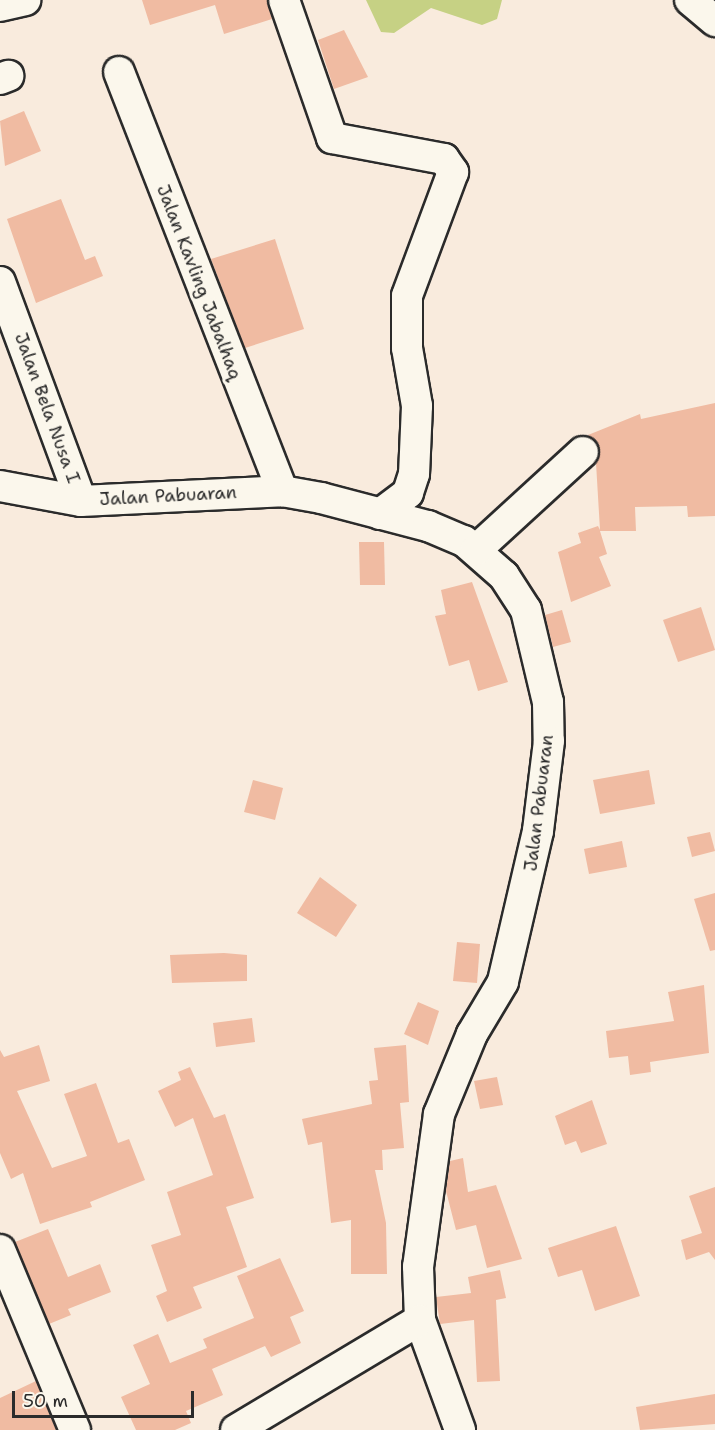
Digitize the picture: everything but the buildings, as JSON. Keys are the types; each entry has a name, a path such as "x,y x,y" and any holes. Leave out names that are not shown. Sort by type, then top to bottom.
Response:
{"street":[{"path":"0,6 25,0"},
{"path":"284,0 328,131 339,141 444,159 453,172 407,296 405,329 417,406 414,474 408,493 380,514"},
{"path":"690,0 715,21"},
{"name":"Jalan Kavling Jabalhaq","path":"119,72 282,491"},
{"name":"Jalan Bela Nusa I","path":"0,282 81,501"},
{"path":"476,550 583,452"},
{"name":"Jalan Pabuaran","path":"0,486 81,501 282,491 380,514 428,526 476,550 504,576 526,610 548,702 549,741 538,831 510,960 457,1064 432,1140 418,1267 420,1320 460,1430"},
{"path":"0,1250 10,1303 75,1430"},
{"path":"236,1430 420,1320"}],"green space":[{"path":"366,0 502,0 497,19 482,25 431,8 394,33 381,32"}]}
